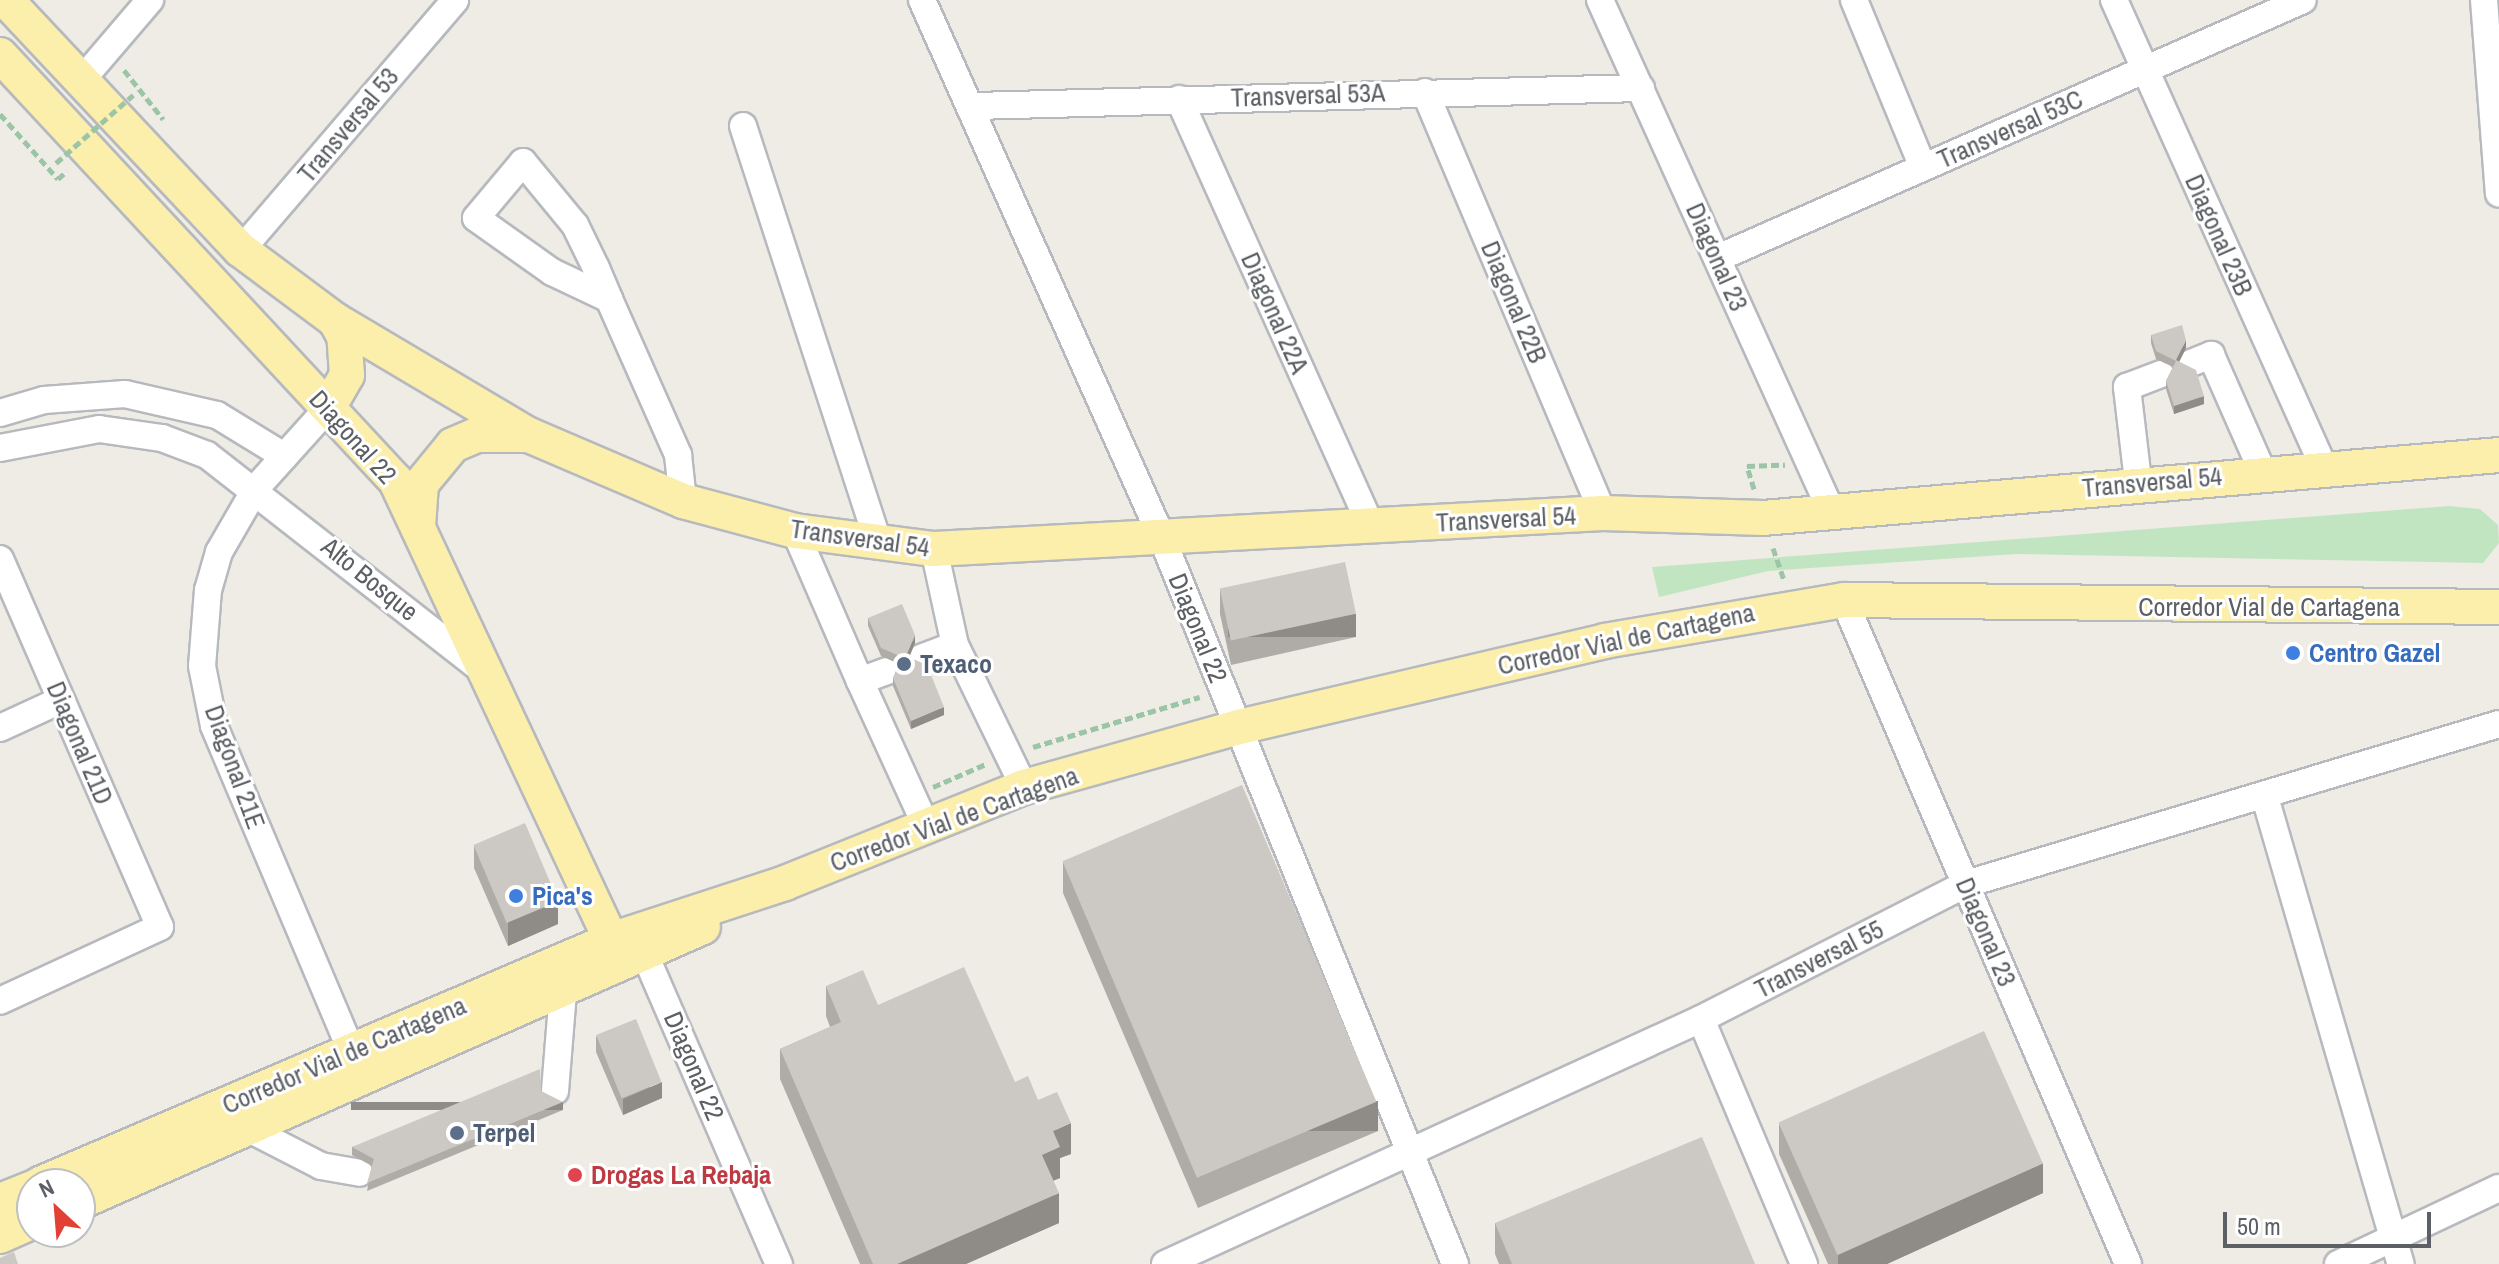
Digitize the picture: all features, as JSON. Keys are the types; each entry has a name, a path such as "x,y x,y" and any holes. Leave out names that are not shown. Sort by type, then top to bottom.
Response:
{"main road":[{"path":"6,0 241,250 335,320 529,435"},
{"name":"Diagonal 22","path":"0,55 396,481 611,940"},
{"path":"328,408 348,365 335,320"},
{"path":"419,535 421,484 433,462 476,435 529,435"},
{"name":"Transversal 54","path":"529,435 683,501 795,531 879,545 934,549 1603,513 1833,515 2138,481 2325,470 2499,455"},
{"path":"2444,460 2470,463 2499,482"},
{"path":"2446,607 2474,603 2499,586"},
{"name":"Corredor Vial de Cartagena","path":"78,1168 611,940 785,883 1024,787 1239,727 1605,641 1844,600 2499,607"},
{"name":"Corredor Vial de Cartagena","path":"96,1195 646,957 785,883"}],"street":[{"path":"80,82 150,0"},
{"name":"Transversal 53","path":"241,250 455,0"},
{"name":"Diagonal 22","path":"922,0 975,106 1162,538 1455,1264"},
{"name":"Diagonal 23","path":"1600,0 1833,515"},
{"path":"1854,0 1923,167"},
{"name":"Diagonal 23B","path":"2114,0 2325,470"},
{"name":"Transversal 53C","path":"1718,258 2303,0"},
{"path":"2484,0 2499,193"},
{"name":"Transversal 53A","path":"975,106 1641,88"},
{"name":"Diagonal 22B","path":"1425,92 1603,513"},
{"name":"Diagonal 22A","path":"1179,99 1371,527"},
{"path":"743,126 879,545"},
{"path":"609,299 552,272 476,218 523,162 575,225 609,299 678,455 683,501"},
{"path":"2191,363 2211,355 2263,473"},
{"path":"2138,481 2127,387 2161,374"},
{"path":"0,413 44,400 125,394 217,415 284,456"},
{"name":"Diagonal 21E","path":"328,408 256,488 219,552 208,590 202,666 214,726 352,1052"},
{"path":"0,448 85,430 162,438 207,455 256,488"},
{"name":"Alto Bosque","path":"256,488 484,672"},
{"path":"795,531 926,826"},
{"path":"934,549 955,645 1024,787"},
{"name":"Diagonal 21D","path":"0,559 160,927 0,1001"},
{"name":"Diagonal 23","path":"1844,600 2128,1264"},
{"path":"921,658 955,645"},
{"path":"860,681 887,671"},
{"path":"0,728 61,700"},
{"name":"Transversal 55","path":"1165,1264 1411,1156 1701,1019 1966,884 2265,797 2499,724"},
{"path":"2265,797 2401,1264"},
{"name":"Diagonal 22","path":"646,957 779,1264"},
{"path":"555,1091 563,992"},
{"path":"1701,1019 1804,1264"},
{"path":"249,1129 321,1166 359,1173"},
{"path":"2338,1264 2499,1188"}],"path":[{"path":"56,163 133,95"},
{"path":"0,114 58,179 72,167"}],"green space":[{"path":"2449,506 2480,509 2498,525 2499,543 2483,563 2017,554 1768,571 1659,597 1652,567"}],"building":[{"path":"2182,325 2186,340 2176,360 2196,370 2204,396 2174,406 2166,381 2176,361 2156,351 2151,335"},
{"path":"1345,562 1356,614 1231,640 1220,589"},
{"name":"Texaco","path":"902,604 915,635 906,656 927,665 944,707 911,721 893,678 902,657 881,648 868,618"},
{"path":"1242,785 1376,1102 1197,1178 1063,861"},
{"name":"Pica's","path":"525,823 558,901 507,923 473,845"},
{"path":"964,967 1015,1082 1028,1076 1038,1100 1057,1092 1071,1123 1053,1131 1060,1147 1042,1155 1059,1193 897,1264 873,1264 780,1049 841,1022 826,986 863,970 878,1005"},
{"path":"636,1019 661,1082 622,1098 596,1035"},
{"path":"1984,1031 2043,1163 1837,1255 1778,1123"},
{"name":"Terpel","path":"540,1069 541,1091 563,1102 367,1183 374,1159 352,1147"},
{"path":"1702,1137 1755,1264 1512,1264 1495,1223"},
{"path":"14,1252 18,1264 0,1264 0,1258"}],"place":[{"name":"Centro Gazel","path":"2293,653"},
{"name":"Texaco","path":"904,664"},
{"name":"Pica's","path":"516,896"},
{"name":"Terpel","path":"457,1133"},
{"name":"Drogas La Rebaja","path":"575,1175"}]}
